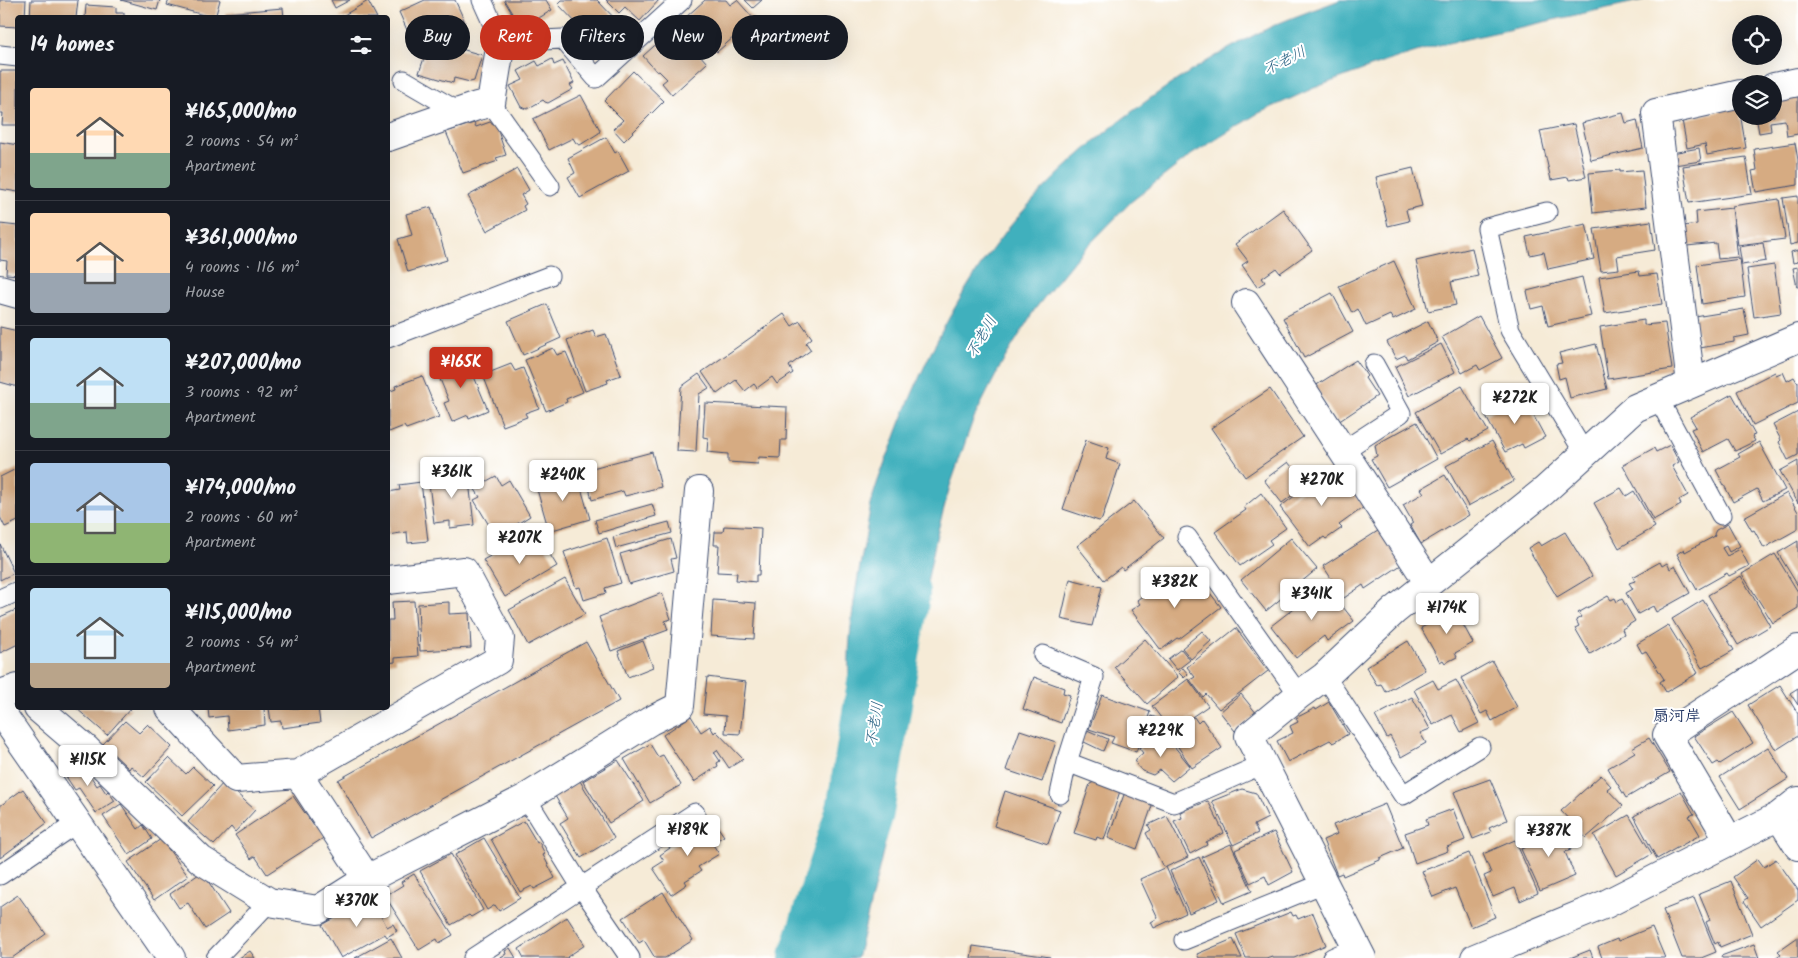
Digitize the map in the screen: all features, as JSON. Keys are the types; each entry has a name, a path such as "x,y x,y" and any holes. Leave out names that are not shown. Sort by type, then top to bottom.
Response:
{"street":[{"path":"390,137 459,112 492,103 498,60"},
{"path":"1782,85 1798,82"},
{"path":"1692,383 1656,113 1732,96"},
{"path":"0,289 15,293"},
{"path":"1246,302 1429,583"},
{"path":"1350,954 1324,883 1249,736 1325,676 1394,611 1544,492 1635,408 1798,338"},
{"path":"40,710 87,750 201,860 269,902 318,910 368,879 526,798 650,721 680,706 699,491"},
{"path":"172,710 236,779 298,774 498,660 500,638 464,571 390,580"},
{"path":"1729,840 1667,734 1798,649"},
{"path":"0,694 15,690"},
{"path":"0,711 172,958"},
{"path":"298,774 368,879"},
{"path":"1475,958 1606,904 1788,808 1798,846"}],"lane":[{"path":"482,0 489,15"},
{"path":"551,40 563,39 596,78 682,0"},
{"path":"0,56 15,57"},
{"path":"404,80 459,112"},
{"path":"492,103 550,186"},
{"path":"1547,212 1487,228 1510,330 1585,454"},
{"path":"390,337 549,276"},
{"path":"1342,451 1401,413 1374,364"},
{"path":"1658,398 1721,515"},
{"path":"1187,537 1299,695"},
{"path":"0,599 15,592"},
{"path":"1043,655 1094,677 1067,762 1060,794"},
{"path":"1325,676 1402,795 1480,747"},
{"path":"1067,762 1174,802 1263,764"},
{"path":"526,798 582,888 630,958"},
{"path":"473,958 695,813"},
{"path":"0,875 78,822"},
{"path":"1184,940 1324,883"},
{"path":"216,958 269,902"}],"water":[{"path":"1340,0 1644,0 1439,45 1387,61 1314,88 1257,114 1191,155 1132,201 1077,257 1035,309 1002,363 973,420 950,486 937,534 921,612 890,823 857,958 842,958 852,889 864,828 879,782 888,772 893,729 891,687 877,684 870,677 876,655 874,644 863,651 849,684 850,631 855,596 873,496 910,400 930,355 964,291 1005,233 1037,196 1111,128 1151,98 1235,45 1277,24"}],"building":[{"path":"0,0 26,0 25,15 15,15 15,27 0,26"},
{"path":"31,0 78,0 76,15 30,15"},
{"path":"121,0 160,0 157,10"},
{"path":"169,0 220,0 216,15 204,15 167,5"},
{"path":"331,0 350,0 335,8"},
{"path":"425,0 455,0 462,15 405,15 405,26 399,12"},
{"path":"504,0 546,0 552,10 544,15 513,15"},
{"path":"562,0 597,0 611,15 568,15 558,4"},
{"path":"606,0 659,0 644,17 644,15 634,15 625,7 619,13"},
{"path":"705,0 726,0 730,5 737,0 750,15 732,15 732,39 722,48 722,15 688,15"},
{"path":"745,0 762,0 753,8"},
{"path":"368,1 375,15 344,15"},
{"path":"86,5 116,7 116,13 124,13 124,15 85,15"},
{"path":"283,8 284,15 225,15 225,13"},
{"path":"654,46 654,60 704,60 707,63 672,95 662,83 667,79 659,71 657,72 644,55"},
{"path":"470,52 480,54 480,60 474,81 470,82 454,78 453,83 419,73 423,60 470,60"},
{"path":"551,60 554,65 563,61 574,83 570,85 573,89 548,103 543,100 527,109 521,107 510,86 523,80 518,71 536,61 539,66"},
{"path":"0,71 15,71 15,125 2,125 3,113 0,113"},
{"path":"633,71 664,101 624,141 613,129 623,120 604,101"},
{"path":"581,95 600,130 599,133 580,145 573,138 549,150 533,119"},
{"path":"1798,95 1798,134 1787,136 1785,120 1782,120 1782,98"},
{"path":"1732,109 1732,125 1742,125 1746,148 1707,155 1705,144 1687,148 1682,120"},
{"path":"1623,113 1626,123 1637,120 1643,148 1591,160 1582,123"},
{"path":"490,122 496,125 506,155 496,158 498,161 463,173 446,132 474,123 476,127"},
{"path":"1574,124 1586,177 1569,180 1568,177 1551,180 1540,131"},
{"path":"1758,125 1770,125 1771,131 1759,133"},
{"path":"606,137 615,153 618,151 629,171 580,198 568,177 575,173 568,158"},
{"path":"0,142 15,144 15,192 0,189"},
{"path":"1795,143 1798,160 1798,185 1756,192 1752,171 1757,170 1754,149"},
{"path":"1699,148 1701,161 1674,165 1672,153"},
{"path":"1746,157 1752,194 1689,203 1683,166"},
{"path":"1413,168 1422,206 1406,210 1409,221 1388,226 1376,177"},
{"path":"517,169 529,190 521,195 526,204 523,206 525,210 487,231 468,196"},
{"path":"1620,170 1620,172 1642,170 1646,207 1593,213 1589,173"},
{"path":"1798,196 1798,243 1790,245 1783,198"},
{"path":"1779,199 1785,239 1738,245 1732,206"},
{"path":"431,207 447,260 408,272 398,239 412,235 406,214"},
{"path":"1732,208 1738,257 1718,259 1716,243 1687,246 1684,226 1697,224 1696,212"},
{"path":"1283,209 1312,250 1280,273 1276,268 1262,278 1265,282 1257,287 1242,265 1248,261 1235,244"},
{"path":"1651,221 1655,250 1617,256 1619,269 1601,271 1594,229"},
{"path":"0,224 15,226 15,275 6,274 7,261 0,260"},
{"path":"1586,224 1594,259 1548,269 1544,252 1530,255 1526,237"},
{"path":"1763,243 1766,261 1742,265 1739,247"},
{"path":"1472,248 1478,276 1451,282 1456,305 1428,311 1416,261"},
{"path":"1798,250 1798,262 1793,263 1791,252"},
{"path":"1740,259 1745,297 1702,304 1697,265"},
{"path":"1394,261 1416,309 1393,320 1390,315 1366,326 1358,309 1352,313 1339,286"},
{"path":"1774,265 1781,313 1754,317 1747,269"},
{"path":"1798,267 1798,287 1797,287 1793,268"},
{"path":"1639,271 1640,276 1657,274 1662,304 1605,313 1599,277"},
{"path":"1582,277 1591,316 1548,326 1543,306 1531,309 1527,291"},
{"path":"1332,293 1353,332 1304,358 1283,318"},
{"path":"547,304 561,338 523,355 508,321"},
{"path":"1744,309 1749,335 1734,338 1734,342 1700,348 1695,317"},
{"path":"784,314 792,326 800,321 812,338 806,343 811,350 789,366 793,373 777,384 772,377 757,388 754,384 745,391 736,380 717,394 702,372"},
{"path":"1479,316 1502,358 1480,370 1477,365 1462,373 1442,337"},
{"path":"1644,320 1644,325 1665,323 1672,369 1608,379 1600,327"},
{"path":"1428,321 1438,342 1407,359 1405,355 1396,359 1387,342"},
{"path":"0,327 15,330 15,386 0,382"},
{"path":"593,330 596,337 606,334 621,375 607,380 608,383 585,391 567,340"},
{"path":"1441,344 1455,372 1409,396 1395,367"},
{"path":"1596,344 1607,389 1570,398 1565,377 1559,379 1556,364 1562,363 1559,353"},
{"path":"553,348 557,355 566,352 583,392 566,399 567,402 546,411 525,360"},
{"path":"465,355 488,410 469,418 468,415 452,422 444,403 449,401 435,367"},
{"path":"1356,360 1377,396 1338,422 1315,386"},
{"path":"511,364 515,371 523,368 539,408 525,413 527,417 503,426 483,375"},
{"path":"1775,372 1776,375 1783,372 1787,381 1794,377 1798,381 1798,403 1753,425 1737,391"},
{"path":"699,374 709,388 699,394 696,452 677,451 681,387"},
{"path":"422,376 439,417 406,429 404,426 390,432 390,391 396,389 395,386"},
{"path":"1462,386 1488,431 1440,454 1416,412"},
{"path":"1270,389 1303,437 1245,477 1211,428"},
{"path":"1732,394 1755,435 1752,436 1755,441 1735,451 1728,439 1703,452 1691,429 1696,427 1690,417"},
{"path":"1519,396 1528,413 1531,411 1545,437 1524,448 1522,444 1505,452 1485,415"},
{"path":"705,403 787,407 786,440 781,440 780,458 759,457 758,464 728,462 728,454 707,452 708,438 703,437"},
{"path":"1798,412 1798,455 1788,460 1773,425"},
{"path":"1417,422 1437,459 1387,487 1371,459 1377,456 1375,445"},
{"path":"1086,440 1109,448 1106,459 1120,464 1102,519 1099,521 1063,509"},
{"path":"1492,441 1514,481 1468,506 1446,466"},
{"path":"1759,442 1785,490 1763,501 1757,489 1733,502 1716,470 1740,457 1738,454"},
{"path":"1670,445 1679,462 1672,466 1688,495 1679,500 1681,505 1653,520 1623,465 1654,448 1656,452"},
{"path":"652,452 661,487 625,496 623,491 592,500 585,470"},
{"path":"1798,461 1798,503 1780,471"},
{"path":"1288,462 1306,485 1282,503 1264,480"},
{"path":"1333,467 1364,507 1339,525 1342,528 1310,547 1280,507"},
{"path":"15,470 15,522 5,527 0,517 0,477"},
{"path":"468,472 474,525 450,528 450,521 434,523 428,476"},
{"path":"577,474 590,519 549,531 536,486"},
{"path":"1445,475 1469,515 1421,544 1410,525 1413,523 1403,505 1424,493 1421,489"},
{"path":"496,476 501,485 509,480 530,516 496,537 474,500 480,497 474,488"},
{"path":"421,482 428,541 408,543 407,532 390,535 390,492 400,490 399,485"},
{"path":"1621,488 1626,496 1634,491 1655,527 1619,548 1594,503"},
{"path":"1261,493 1286,528 1269,540 1272,544 1240,566 1215,532 1246,510 1244,507"},
{"path":"1787,493 1798,512 1798,529 1764,548 1744,517"},
{"path":"1134,501 1164,538 1123,570 1121,567 1104,580 1077,546"},
{"path":"652,504 656,516 599,533 595,520"},
{"path":"669,522 672,533 616,548 613,537"},
{"path":"1728,524 1740,546 1729,552 1726,546 1722,548 1727,556 1740,549 1749,566 1729,576 1727,573 1697,590 1677,554 1684,549 1685,552 1715,536 1716,530"},
{"path":"724,526 761,528 759,575 756,575 756,582 736,580 737,573 717,572 719,545 714,545 715,532 723,532"},
{"path":"1381,529 1404,563 1365,589 1363,585 1344,598 1323,566"},
{"path":"1565,532 1592,576 1557,597 1528,548 1538,542 1541,546"},
{"path":"538,535 557,566 505,597 483,560 521,539 524,544"},
{"path":"607,538 621,583 605,588 606,593 584,600 580,587 576,588 564,552"},
{"path":"1291,538 1317,569 1266,611 1241,580"},
{"path":"671,539 676,558 671,559 674,571 629,584 620,554"},
{"path":"1798,541 1798,586 1778,553"},
{"path":"0,544 14,573 0,580"},
{"path":"1775,554 1798,592 1798,608 1773,623 1742,574"},
{"path":"1660,562 1662,566 1667,563 1670,569 1675,566 1690,593 1656,612 1653,606 1638,614 1626,593 1633,589 1629,583 1635,581 1633,577"},
{"path":"1174,572 1183,583 1195,574 1221,607 1179,639 1177,638 1161,650 1131,610 1140,604 1137,600"},
{"path":"1741,576 1770,626 1738,645 1708,595"},
{"path":"565,579 585,614 528,645 509,610"},
{"path":"1070,579 1102,587 1092,626 1061,619"},
{"path":"1325,584 1354,621 1327,641 1324,636 1296,658 1271,626"},
{"path":"662,593 671,619 665,621 668,630 611,651 599,617"},
{"path":"1608,596 1611,600 1615,598 1617,602 1622,599 1635,621 1622,629 1624,634 1590,654 1575,628 1579,626 1576,620 1581,617 1578,613"},
{"path":"713,600 756,603 754,639 711,636"},
{"path":"1703,600 1734,650 1702,668 1672,619"},
{"path":"414,601 418,656 395,658 395,662 390,663 390,620 393,620 392,602"},
{"path":"449,602 449,614 469,613 471,648 420,651 418,604"},
{"path":"1453,606 1473,643 1455,653 1457,657 1445,663 1443,660 1440,662 1421,628 1434,621 1432,617"},
{"path":"15,610 15,646 0,653 0,617"},
{"path":"1668,625 1698,673 1666,692 1660,682 1664,679 1646,651 1642,653 1637,644"},
{"path":"1236,628 1268,671 1219,709 1206,694 1203,697 1190,680 1195,677 1187,667"},
{"path":"1202,631 1211,641 1191,659 1182,648"},
{"path":"1145,639 1178,677 1147,704 1114,667"},
{"path":"643,641 653,667 628,677 618,651"},
{"path":"1408,641 1425,670 1386,692 1381,684 1377,685 1366,667"},
{"path":"586,642 619,701 371,838 338,780"},
{"path":"1181,649 1190,660 1177,670 1168,659"},
{"path":"1492,661 1517,707 1492,721 1487,711 1481,714 1461,678"},
{"path":"1183,668 1188,674 1184,678 1178,672"},
{"path":"707,677 746,682 740,734 725,733 726,716 703,714"},
{"path":"1034,677 1064,688 1063,693 1070,695 1061,723 1023,709"},
{"path":"1188,679 1208,706 1171,731 1152,706"},
{"path":"1433,680 1438,689 1456,680 1479,723 1461,732 1452,715 1433,725 1414,690"},
{"path":"1780,685 1798,714 1798,736 1776,750 1748,705"},
{"path":"1798,688 1798,705 1790,693"},
{"path":"1241,694 1257,714 1235,731 1220,712"},
{"path":"1102,695 1150,712 1136,752 1111,743 1114,737 1089,729"},
{"path":"1412,697 1430,729 1420,733 1426,743 1401,757 1390,736 1387,738 1375,716"},
{"path":"1329,702 1348,734 1333,743 1330,740 1288,762 1277,741 1293,733 1290,726 1298,722 1296,718 1315,708 1316,710"},
{"path":"78,710 129,710 107,735"},
{"path":"208,710 264,710 265,725 228,730 227,716 209,718"},
{"path":"269,710 318,710 320,723 282,728 281,721 271,722"},
{"path":"1733,712 1753,743 1720,764 1718,762 1713,765 1694,736"},
{"path":"691,716 701,732 710,726 714,733 716,731 743,759 729,768 717,750 714,752 720,761 717,763 718,766 694,782 663,735"},
{"path":"1151,716 1160,719 1157,729 1148,726"},
{"path":"1194,717 1198,723 1202,719 1222,748 1192,768 1169,733"},
{"path":"125,721 139,733 148,724 172,747 144,777 131,766 129,769 103,744"},
{"path":"1020,730 1056,742 1042,782 1006,770"},
{"path":"1087,730 1108,739 1103,751 1082,741"},
{"path":"1161,730 1190,766 1172,781 1160,770 1153,775 1142,771 1135,763 1137,758 1143,753 1139,748"},
{"path":"1649,738 1670,772 1626,798 1608,768 1635,752 1632,748"},
{"path":"650,744 658,757 663,755 681,785 650,803 624,759"},
{"path":"1768,747 1788,779 1740,809 1720,777"},
{"path":"169,758 186,774 193,767 213,786 182,816 146,782"},
{"path":"73,760 84,775 88,772 97,786 100,784 115,801 96,813 79,788 75,790 61,769"},
{"path":"618,760 644,801 609,823 583,781"},
{"path":"1601,775 1611,786 1607,789 1623,806 1586,838 1561,811"},
{"path":"1490,779 1507,820 1489,828 1491,832 1473,839 1454,792"},
{"path":"580,781 614,838 581,858 560,823 568,818 555,796"},
{"path":"224,782 255,810 235,832 231,827 214,845 188,822"},
{"path":"1094,782 1120,791 1104,840 1097,837 1096,840 1074,833 1090,784"},
{"path":"23,789 47,823 0,858 0,806"},
{"path":"1242,789 1256,793 1268,818 1254,825 1258,833 1233,845 1212,801"},
{"path":"1005,791 1060,810 1048,844 994,826"},
{"path":"1681,791 1694,814 1689,816 1700,835 1657,859 1634,816"},
{"path":"1125,792 1153,803 1137,849 1108,838"},
{"path":"293,796 314,826 318,824 325,837 267,874 255,856 251,859 235,835"},
{"path":"1208,801 1224,833 1206,842 1207,845 1190,854 1174,821 1182,818 1180,812"},
{"path":"121,804 138,829 143,825 152,839 129,855 103,816"},
{"path":"1385,804 1403,848 1343,876 1342,873 1337,875 1323,840 1337,834 1333,825"},
{"path":"1453,809 1465,840 1447,847 1448,851 1415,863 1405,833 1428,825 1426,819"},
{"path":"1629,815 1652,854 1616,875 1594,835"},
{"path":"1167,816 1188,857 1166,867 1162,865 1146,833 1151,830 1148,825"},
{"path":"712,819 724,836 712,843 719,854 698,867 701,871 685,881 687,884 671,895 653,868 664,861 660,855"},
{"path":"524,821 537,843 539,842 545,854 543,855 555,878 534,889 532,886 520,892 491,839"},
{"path":"1558,821 1571,850 1565,852 1575,876 1540,891 1521,849 1539,841 1537,837 1548,833 1544,826"},
{"path":"1274,832 1293,872 1269,885 1265,876 1250,883 1235,850"},
{"path":"484,838 520,898 499,911 495,905 487,910 455,855"},
{"path":"161,839 188,876 154,900 128,862"},
{"path":"1515,840 1538,893 1520,901 1515,888 1493,897 1484,876 1491,873 1483,854"},
{"path":"1231,844 1252,891 1224,903 1202,857"},
{"path":"1469,853 1495,917 1471,927 1455,888 1433,897 1422,871"},
{"path":"451,854 483,910 451,925 420,871"},
{"path":"1199,857 1219,900 1189,913 1170,871"},
{"path":"1758,859 1764,867 1776,859 1798,890 1798,900 1761,926 1744,901 1748,898 1733,877"},
{"path":"1166,867 1186,913 1154,928 1151,922 1158,918 1140,879"},
{"path":"202,872 229,913 205,929 188,903 179,908 170,894"},
{"path":"414,874 453,935 439,943 437,939 419,950 385,896 403,885 401,882"},
{"path":"1731,881 1752,934 1720,947 1718,942 1715,944 1706,922 1710,920 1699,894"},
{"path":"663,892 693,940 665,958 655,958 644,940 639,943 623,918"},
{"path":"18,895 46,934 12,958 0,958 0,907"},
{"path":"372,898 387,927 393,924 397,931 387,937 385,934 341,958 322,925"},
{"path":"1694,898 1716,952 1701,958 1682,958 1663,910"},
{"path":"1291,912 1298,919 1313,913 1326,945 1294,958 1273,958 1272,956 1266,958 1246,958 1236,934"},
{"path":"567,917 585,945 568,958 524,958 519,949"},
{"path":"1652,927 1665,958 1602,958 1598,947"},
{"path":"1798,937 1798,958 1775,958 1781,954 1778,951"},
{"path":"391,938 402,958 355,958"},
{"path":"1233,939 1242,958 1199,958 1197,954"},
{"path":"1754,944 1759,958 1722,958 1721,956"},
{"path":"973,946 1050,957 1050,958 971,958"},
{"path":"510,948 516,958 499,958 506,954 505,951"},
{"path":"1590,950 1593,958 1570,958"},
{"path":"250,951 255,958 239,958"}],"waterway":[{"name":"不老川","path":"813,958 860,811 896,594"}],"district":[{"name":"扇河岸","path":"1677,716"}]}
